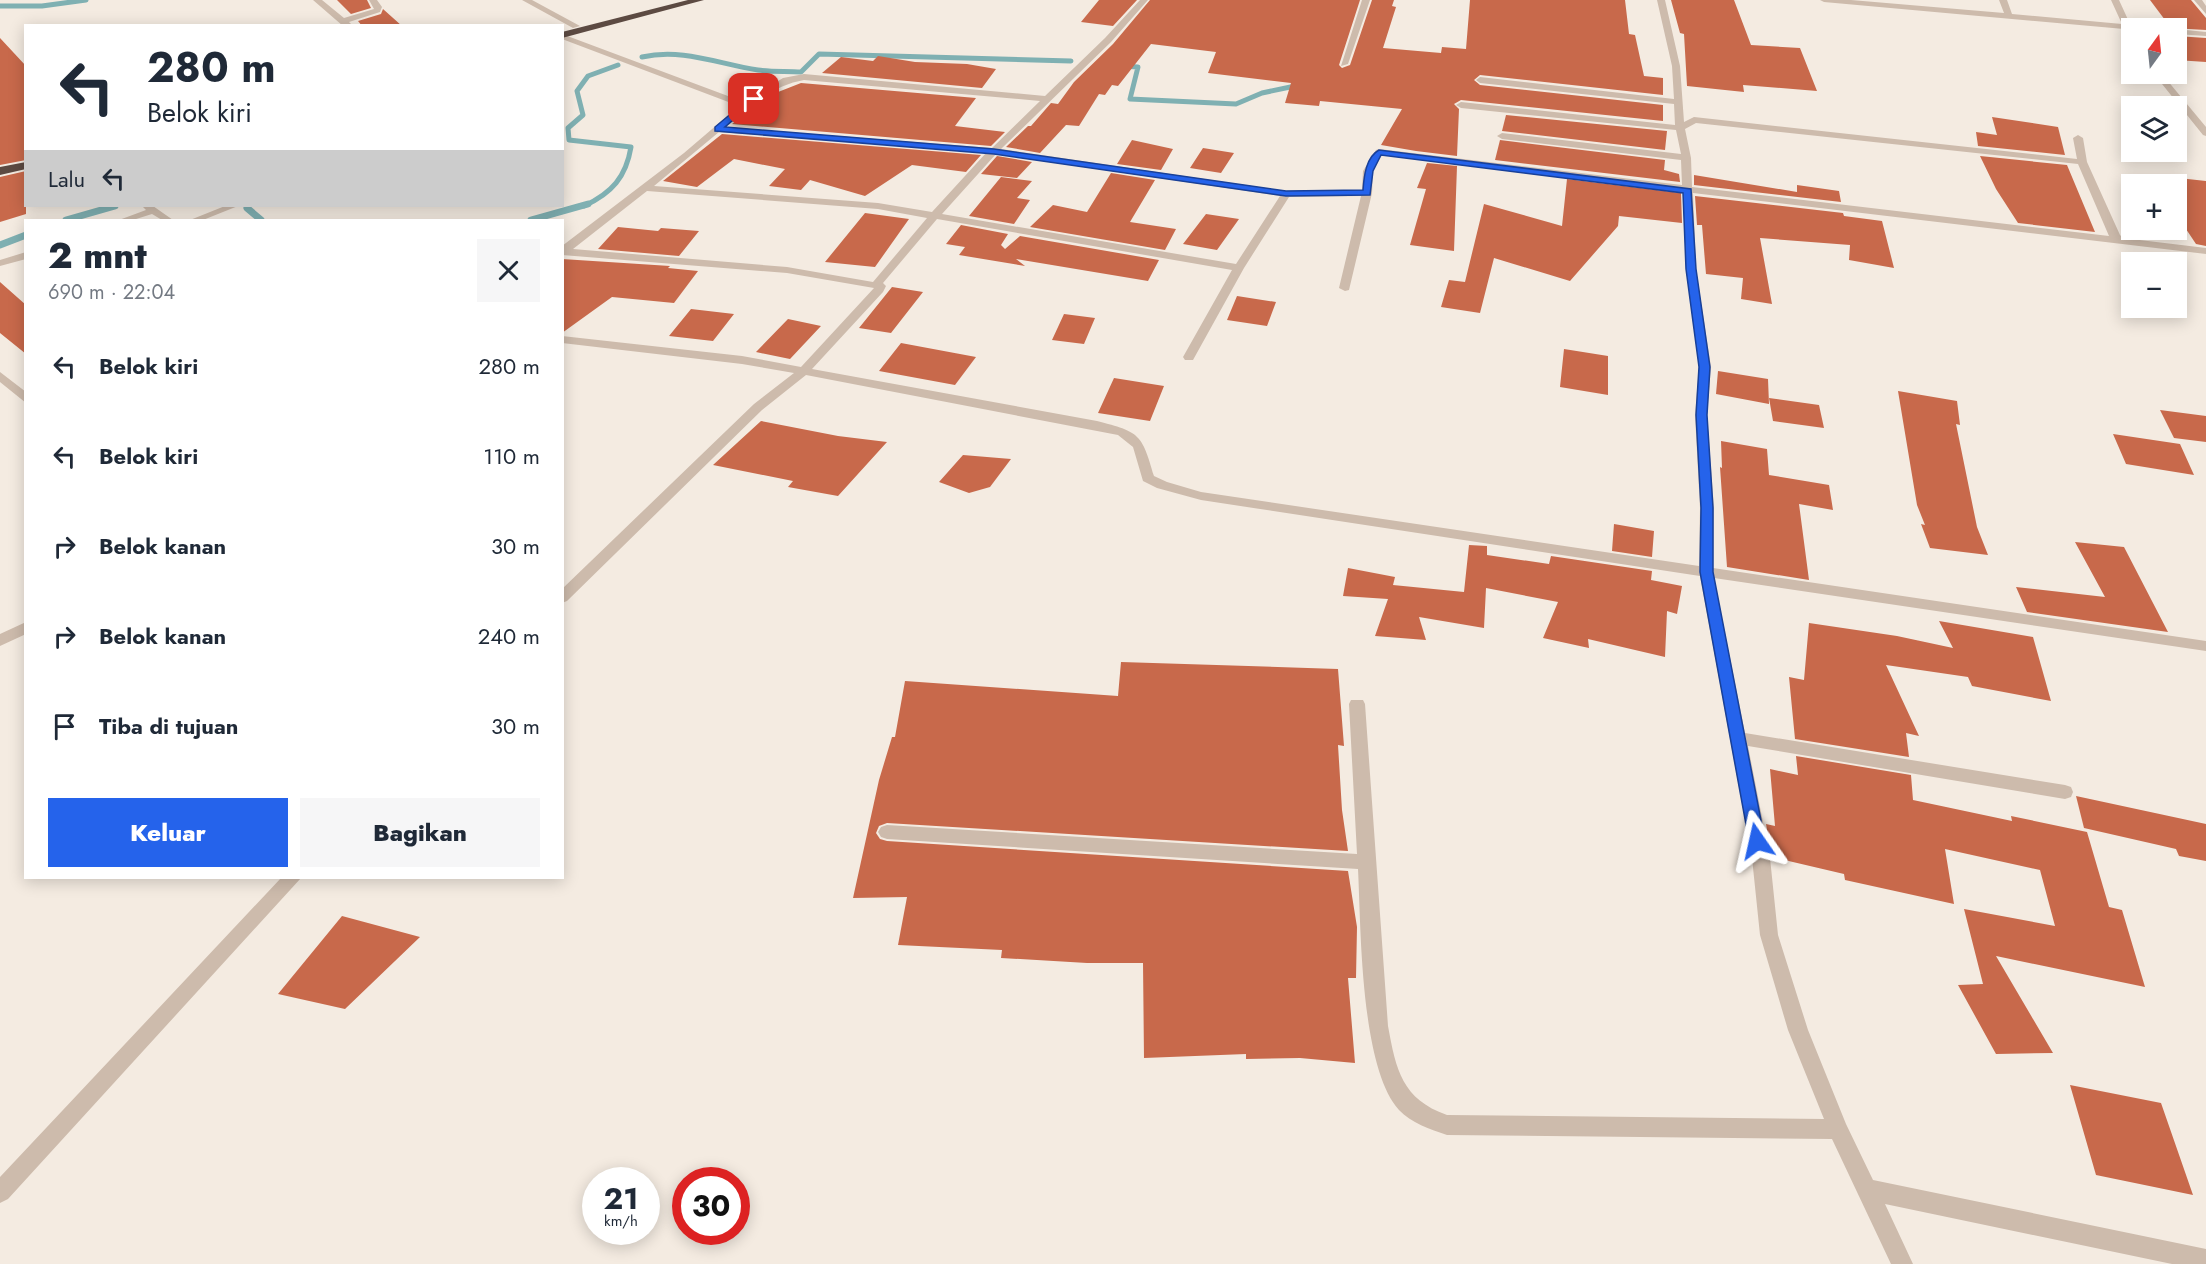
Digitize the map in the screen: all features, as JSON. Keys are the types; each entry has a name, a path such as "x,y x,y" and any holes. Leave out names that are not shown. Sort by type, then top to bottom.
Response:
{"highway":[{"path":"564,29 678,0"},
{"path":"564,35 699,0"},
{"path":"0,164 24,158"},
{"path":"0,171 24,165"}],"street":[{"path":"317,0 347,23 377,10 378,7 373,0"},
{"path":"526,0 576,26"},
{"path":"877,284 934,215 994,151 1046,99 1109,42 1144,0"},
{"path":"1344,64 1366,0"},
{"path":"1661,0 1674,57 1680,128 1686,158 1691,269 1704,367 1701,415 1707,508 1706,572 1761,858 1769,935 1798,1030 1838,1129 1869,1190 1902,1264"},
{"path":"1824,0 1893,3 2121,30"},
{"path":"2003,0 2009,17"},
{"path":"2115,0 2123,18"},
{"path":"2198,0 2206,12"},
{"path":"2187,32 2206,34"},
{"path":"564,37 744,105"},
{"path":"564,251 718,129 744,105 786,80 804,77 1046,99"},
{"path":"1480,80 1679,102"},
{"path":"2165,84 2206,133"},
{"path":"1461,105 1680,128 1694,120 2082,162"},
{"path":"718,129 994,151 1286,194 1367,193"},
{"path":"1502,135 1686,158"},
{"path":"2078,138 2082,162 2115,237 2122,242"},
{"path":"1345,288 1367,193 1368,171 1379,152 1687,191 2206,251"},
{"path":"644,188 839,202 934,215 1239,268"},
{"path":"1189,357 1239,268 1286,194"},
{"path":"198,219 230,207"},
{"path":"126,219 149,208 166,219"},
{"path":"564,252 788,270 877,284"},
{"path":"0,263 24,256"},
{"path":"564,596 758,407 805,370 879,290 877,284"},
{"path":"564,339 680,352 805,370 1116,429 1130,436 1139,445 1148,478 1167,488 1307,513 2206,646"},
{"path":"0,376 24,397"},
{"path":"0,641 24,628"},
{"path":"1357,704 1365,862 1377,1006 1388,1071 1398,1092 1415,1114 1447,1125 1838,1129"},
{"path":"1738,738 2065,792"},
{"path":"887,832 1365,862"},
{"path":"0,1192 291,879"},
{"path":"1869,1190 2206,1260"}],"building":[{"path":"337,0 367,0 371,8 351,14"},
{"path":"1099,0 1137,0 1113,26 1081,22"},
{"path":"1150,0 1360,0 1339,65 1342,68 1350,65 1372,0 1394,0 1392,6 1396,7 1383,48 1441,53 1442,47 1466,49 1470,0 1625,0 1629,34 1635,35 1644,76 1663,78 1663,95 1480,75 1474,80 1480,85 1663,105 1663,121 1461,100 1454,104 1459,109 1457,156 1416,151 1381,145 1402,109 1320,101 1319,106 1285,103 1291,83 1208,73 1216,52 1151,44 1118,86 1112,85 1105,95 1099,94 1079,126 1066,125 1040,153 1006,147 1028,126 1031,126 1051,103 1058,104 1074,82 1113,44"},
{"path":"1671,0 1734,0 1751,45 1800,48 1817,91 1743,85 1744,92 1687,86 1684,34 1680,33"},
{"path":"2150,0 2191,0 2206,18 2206,30 2187,29 2187,18 2164,18"},
{"path":"383,9 400,24 360,24 358,21 381,14"},
{"path":"2187,37 2206,38 2206,62 2187,61"},
{"path":"0,38 24,64 24,160 0,165"},
{"path":"878,56 915,62 967,64 996,69 982,88 822,73 841,57 873,61"},
{"path":"801,83 976,98 955,126 1005,132 991,146 732,124 773,94"},
{"path":"1506,115 1667,131 1665,150 1502,131"},
{"path":"1992,117 2058,127 2065,155 1978,146 1976,132 1997,135"},
{"path":"722,134 981,155 966,172 912,165 865,196 810,180 801,190 769,186 785,169 734,159 697,187 663,181"},
{"path":"1132,140 1173,149 1161,170 1117,164"},
{"path":"1500,140 1665,160 1664,170 1679,174 1680,182 1495,160"},
{"path":"1203,148 1234,153 1221,173 1190,168"},
{"path":"997,156 1032,162 1017,178 981,174"},
{"path":"1980,156 2067,165 2095,232 2018,223 1996,189"},
{"path":"1427,163 1457,166 1454,251 1410,245 1426,189 1417,188"},
{"path":"24,171 26,214 0,222 0,177"},
{"path":"1111,173 1155,180 1130,222 1176,229 1165,250 1030,227 1053,205 1087,212"},
{"path":"1694,175 1797,192 1797,185 1839,191 1841,202 1694,185"},
{"path":"1001,177 1032,181 1017,198 1030,200 1014,224 969,216"},
{"path":"1567,179 1681,193 1682,223 1619,216 1618,226 1570,281 1494,258 1480,313 1441,307 1449,280 1465,282 1484,204 1562,226"},
{"path":"2187,179 2206,181 2206,246 2196,244 2187,230"},
{"path":"1695,196 1843,213 1844,216 1882,221 1894,268 1849,260 1850,245 1760,238 1772,304 1741,299 1743,278 1706,274 1702,225 1697,225"},
{"path":"865,213 909,219 875,267 825,262"},
{"path":"1206,214 1239,219 1217,250 1183,244"},
{"path":"961,225 1008,234 1001,245 1005,249 1020,236 1159,260 1148,281 1016,259 1025,266 959,255 965,247 946,244"},
{"path":"618,227 658,231 661,228 699,231 679,256 598,249"},
{"path":"564,259 670,266 668,268 698,271 674,303 612,297 564,332"},
{"path":"0,282 24,303 24,352 0,333"},
{"path":"892,287 923,292 891,333 859,328"},
{"path":"1237,296 1276,302 1267,326 1227,320"},
{"path":"691,309 734,314 713,341 669,336"},
{"path":"1064,314 1095,318 1084,344 1052,340"},
{"path":"788,319 821,326 790,359 756,352"},
{"path":"901,343 976,357 955,385 879,371"},
{"path":"1564,349 1608,356 1608,395 1560,387"},
{"path":"1718,371 1768,379 1769,404 1716,394"},
{"path":"1114,378 1164,386 1150,421 1098,413"},
{"path":"1898,391 1957,401 1960,425 1956,424 1977,527 1988,555 1930,548 1921,524 1925,525 1917,505"},
{"path":"1769,398 1819,405 1824,428 1773,421"},
{"path":"2160,410 2206,416 2206,442 2174,438"},
{"path":"761,421 838,436 887,442 838,496 788,487 793,481 713,465"},
{"path":"2113,434 2180,444 2194,475 2126,464"},
{"path":"1721,441 1767,449 1769,475 1829,485 1833,510 1799,504 1809,580 1727,567 1720,467 1722,468"},
{"path":"963,455 1011,459 990,487 969,493 939,482"},
{"path":"1614,524 1654,531 1652,557 1612,551"},
{"path":"2075,542 2124,547 2168,632 2027,612 2016,587 2105,597"},
{"path":"1469,545 1487,546 1487,555 1549,564 1551,556 1652,571 1651,580 1682,586 1677,614 1667,611 1665,657 1588,639 1589,648 1543,638 1558,602 1486,588 1484,628 1419,617 1426,640 1375,636 1388,599 1343,596 1348,568 1395,577 1393,585 1464,592"},
{"path":"1939,621 2033,637 2051,701 1972,686 1968,677 1886,665 1919,736 1906,733 1909,757 1795,739 1789,677 1804,680 1809,623 1897,636 1953,648"},
{"path":"1121,662 1338,669 1344,746 1338,745 1342,810 1348,851 887,823 879,826 876,833 880,839 887,841 1348,871 1357,927 1356,978 1348,978 1355,1063 1300,1058 1246,1059 1246,1054 1144,1058 1143,963 1087,963 1001,958 1002,950 898,945 907,897 853,898 879,780 892,737 895,737 905,681 1118,696"},
{"path":"1796,756 1911,775 1913,800 2012,821 2011,816 2087,832 2109,907 2122,910 2145,987 1996,956 2053,1053 1996,1054 1958,985 1983,984 1964,909 2055,926 2040,870 1945,849 1954,904 1845,880 1844,874 1772,857 1766,824 1775,826 1770,769 1798,775"},
{"path":"2076,796 2206,824 2206,861 2179,856 2176,849 2084,828"},
{"path":"342,916 420,937 345,1009 278,994"},
{"path":"2070,1085 2161,1103 2193,1195 2096,1175"}],"waterway":[{"path":"0,6 42,6 86,0"},
{"path":"642,57 672,54 758,70 801,72 819,54 1071,61"},
{"path":"588,204 602,196 616,183 629,158 631,147 569,140 568,128 583,115 577,91 588,76 618,65"},
{"path":"1121,66 1138,67 1130,99 1236,104 1262,93 1300,85"},
{"path":"535,219 588,204"},
{"path":"584,206 588,204"},
{"path":"70,219 112,207"},
{"path":"247,208 260,219"},
{"path":"0,245 24,236"}],"route":[{"path":"754,99 718,129 994,151 1286,194 1367,193 1368,171 1379,152 1687,191 1691,269 1704,367 1701,415 1707,508 1706,572 1757,841"}]}
